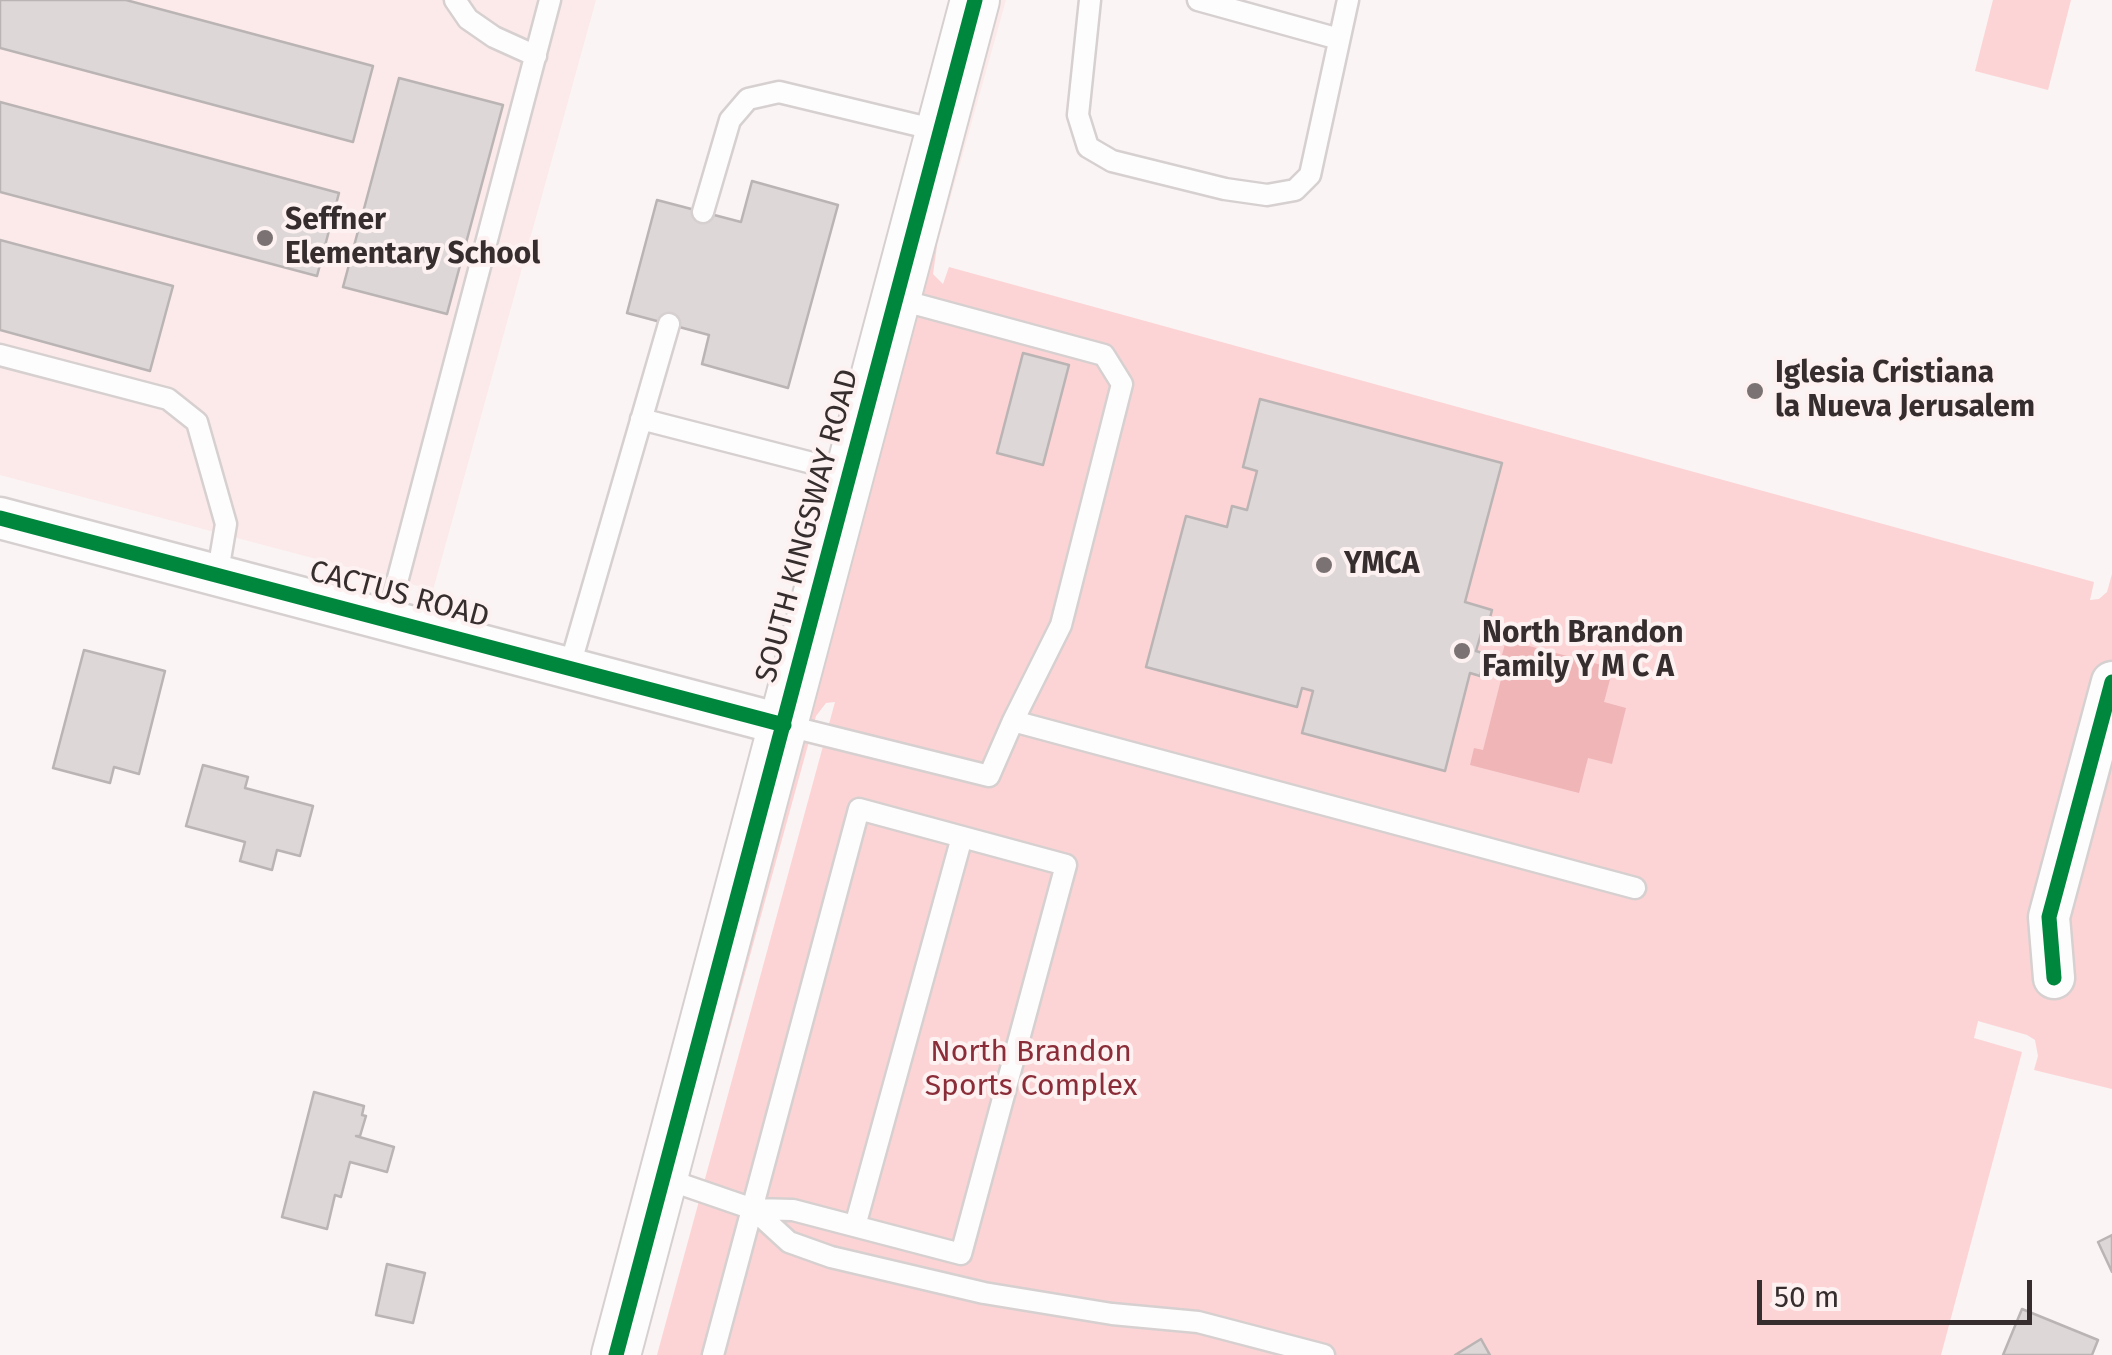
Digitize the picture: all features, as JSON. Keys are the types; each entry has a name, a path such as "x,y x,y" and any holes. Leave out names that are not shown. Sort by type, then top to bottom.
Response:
{"street":[{"name":"SOUTH KINGSWAY ROAD","path":"616,1355 976,0"},
{"name":"CACTUS ROAD","path":"0,518 784,725"},
{"path":"2054,978 2050,917 2112,682"}],"lane":[{"path":"454,0 468,19 494,38 536,56"},
{"path":"387,620 550,0"},
{"path":"1090,0 1078,115 1088,147 1112,162 1267,196 1295,190 1310,175 1348,0"},
{"path":"1198,0 1340,39"},
{"path":"702,212 730,120 748,99 779,92 941,131"},
{"path":"784,725 988,776 1061,625 1122,384 1104,355 896,299"},
{"path":"569,669 669,324"},
{"path":"0,355 168,399 197,422 226,524 217,577"},
{"path":"641,420 851,472"},
{"path":"1013,721 1635,888"},
{"path":"663,1178 752,1209 793,1210 961,1254 1066,864 858,809 752,1209 713,1355"},
{"path":"854,1226 962,837"},
{"path":"752,1209 789,1242 832,1258 984,1293 1112,1314 1198,1322 1324,1355"}],"shaded area":[{"name":"Seffner Elementary School","path":"0,0 596,0 433,590 0,475"},
{"path":"995,0 1006,0 937,246 930,244"},
{"path":"1506,640 1613,668 1604,702 1626,708 1612,764 1588,758 1579,793 1470,765 1474,748 1483,750 1507,656 1502,655"}],"green space":[{"path":"1993,0 2071,0 2048,90 1975,71"},
{"name":"North Brandon Sports Complex","path":"930,244 937,246 933,274 943,284 949,267 2094,582 2090,600 2107,592 2112,574 2112,1089 2034,1070 2038,1056 2035,1040 1978,1021 1974,1038 2022,1052 1941,1355 657,1355 835,702 826,703 816,716 640,1355"}],"building":[{"path":"0,0 126,0 373,66 353,142 0,48"},
{"path":"399,78 503,105 447,314 343,287"},
{"path":"0,102 339,193 317,276 0,192"},
{"path":"752,181 838,205 788,388 702,364 709,335 627,313 657,200 741,222"},
{"path":"0,240 173,286 150,371 0,330"},
{"path":"1023,353 1069,365 1043,465 997,453"},
{"name":"YMCA","path":"1260,399 1502,463 1465,602 1492,610 1476,651 1486,654 1480,676 1470,673 1445,771 1302,733 1313,691 1302,688 1297,707 1146,667 1186,516 1227,527 1232,506 1247,510 1257,471 1243,467"},
{"path":"84,650 165,671 139,774 114,767 110,783 53,768"},
{"path":"203,765 248,777 245,788 313,806 300,856 277,850 272,870 240,861 245,842 186,826"},
{"path":"314,1092 364,1106 362,1115 366,1116 360,1136 356,1136 394,1147 387,1172 350,1162 341,1197 335,1195 327,1229 282,1217"},
{"path":"2112,1235 2112,1272 2098,1242"},
{"path":"387,1264 425,1273 413,1323 376,1315"},
{"path":"2022,1309 2098,1340 2092,1355 2003,1355"},
{"path":"1481,1339 1490,1355 1455,1355"}],"cycle path":[{"path":"616,1355 975,0"},
{"path":"0,518 784,725"},
{"path":"2054,978 2049,917 2112,682"}],"place":[{"name":"Seffner Elementary School","path":"265,238"},
{"name":"Iglesia Cristiana la Nueva Jerusalem","path":"1755,391"},
{"name":"YMCA","path":"1324,565"},
{"name":"North Brandon Family Y M C A","path":"1462,651"}]}
